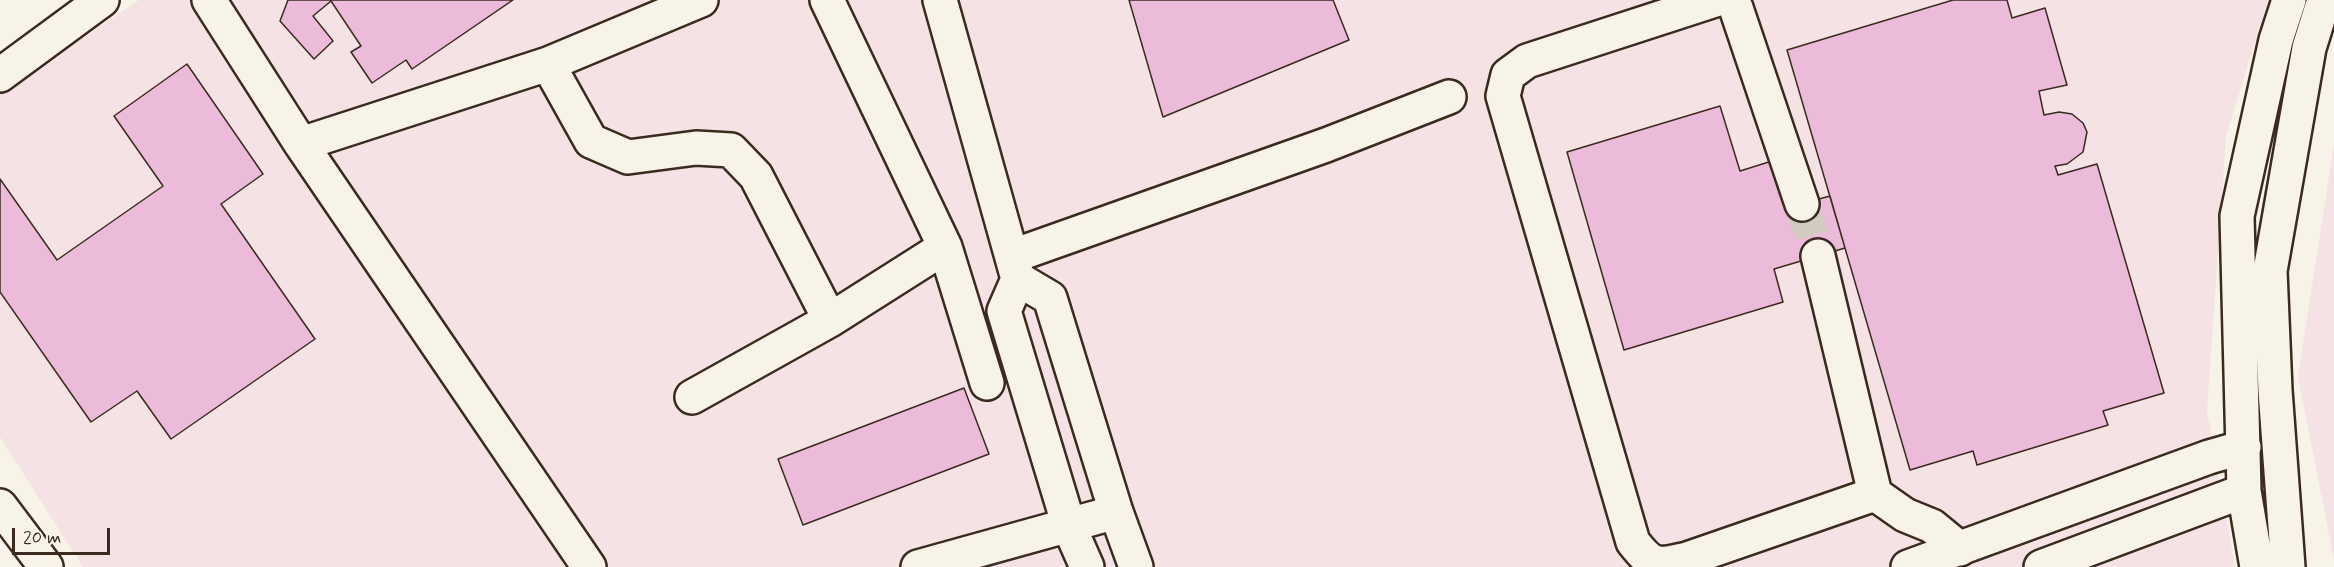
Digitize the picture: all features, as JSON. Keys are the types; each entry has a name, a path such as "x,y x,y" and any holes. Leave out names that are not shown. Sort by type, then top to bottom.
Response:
{"street":[{"path":"0,75 102,0"},
{"path":"301,144 548,63 701,0"},
{"path":"827,0 945,247 987,383"},
{"path":"940,0 1015,268 1004,311 1069,526 1086,567"},
{"path":"2257,567 2244,491 2237,216 2276,40 2289,0"},
{"path":"2288,567 2275,390 2270,271 2309,48 2324,0"},
{"path":"1802,204 1733,2 1527,61 1508,75 1503,96 1633,542 1645,559 1659,565 1687,559 1875,494"},
{"path":"216,3 301,144 589,567"},
{"path":"548,63 591,141 628,157 696,148 731,150 756,176 830,320"},
{"path":"1015,268 1449,97"},
{"path":"692,397 830,320 945,247"},
{"path":"1818,256 1875,494 1905,515 1932,526 1960,549"},
{"path":"1015,268 1050,298 1116,512 1136,567"},
{"path":"1923,565 1960,549 2209,457 2244,447"},
{"path":"2041,567 2244,491"},
{"path":"0,506 46,567"},
{"path":"918,567 1116,512"}],"shaded area":[{"path":"139,0 2268,0 2226,136 2207,411 2235,567 83,567 0,437 0,95"},
{"path":"2334,145 2334,560 2298,376"}],"building":[{"path":"288,0 513,0 412,69 406,60 372,83 351,52 361,46 331,1 313,16 333,41 314,59 280,21"},
{"path":"1129,0 1333,0 1349,40 1163,117"},
{"path":"1953,0 2007,0 2012,18 2045,8 2067,85 2039,91 2044,115 2059,112 2072,114 2083,123 2087,132 2083,152 2067,164 2055,166 2058,175 2097,164 2164,393 2103,411 2108,425 1977,465 1973,451 1910,470 1787,50"},
{"path":"187,64 263,174 221,204 315,339 171,439 137,391 91,422 0,292 0,179 57,260 163,186 114,116"},
{"path":"1720,106 1740,171 1772,161 1786,208 1830,196 1845,248 1774,269 1783,302 1624,350 1567,152"},
{"path":"964,388 989,454 803,525 778,459"}],"tunnel":[{"path":"1802,204 1818,256"}]}
